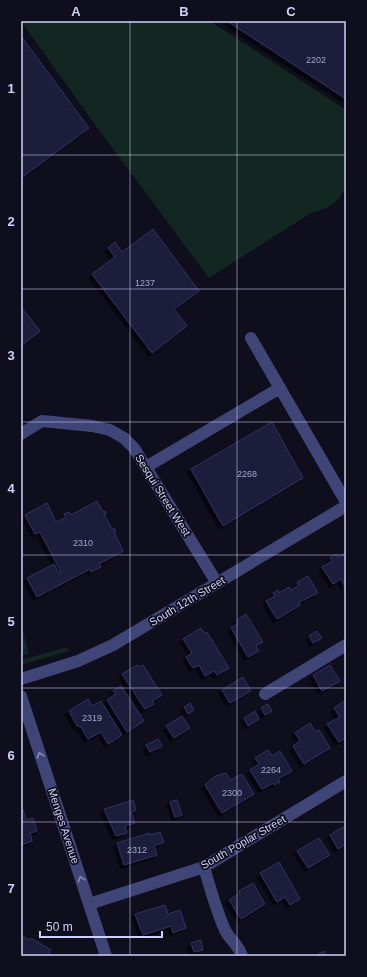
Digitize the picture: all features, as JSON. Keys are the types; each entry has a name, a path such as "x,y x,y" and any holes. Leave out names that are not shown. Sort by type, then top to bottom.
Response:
{"street":[{"path":"251,338 346,502"},
{"path":"146,467 280,388"},
{"name":"Sesqui Street West","path":"21,434 42,421 92,426 110,430 124,438 134,448 217,582"},
{"name":"South 12th Street","path":"21,679 78,661 113,645 346,506"},
{"path":"265,694 346,645"},
{"name":"Menges Avenue","path":"21,696 106,956"},
{"name":"South Poplar Street","path":"89,904 204,867 346,781"},
{"path":"204,867 219,916 226,932 239,947 242,956"}],"green space":[{"path":"21,21 210,21 346,110 347,166 342,194 336,202 324,209 311,213 209,278 96,126"},
{"path":"21,624 29,654 21,655"},
{"path":"67,647 69,651 21,665 21,660"}],"building":[{"path":"227,21 346,21 346,99"},
{"path":"21,36 89,128 21,178"},
{"path":"153,229 199,291 174,309 187,326 152,353 92,274 115,257 108,248 115,242 122,252"},
{"path":"21,307 40,331 21,346"},
{"path":"272,422 303,478 223,526 191,469"},
{"path":"97,501 103,512 105,511 106,514 104,514 112,529 114,528 116,531 114,532 123,551 99,564 101,567 91,572 90,569 37,597 27,578 54,564 59,573 61,572 40,532 35,534 25,515 47,503 56,522 66,517 64,514 69,512 71,515"},
{"path":"345,553 345,587 341,579 333,584 322,567 332,561 330,558 336,554 338,557"},
{"path":"308,576 318,593 299,602 300,605 277,619 266,601 275,596 273,593 278,590 279,593 289,587 291,590 299,585 297,582"},
{"path":"246,614 263,642 256,646 259,651 248,657 231,628 238,623 237,620"},
{"path":"201,628 205,634 207,632 229,668 217,675 214,671 205,676 199,665 193,668 186,657 192,653 183,639"},
{"path":"317,631 322,638 313,643 309,636"},
{"path":"137,665 139,667 143,665 162,695 152,701 154,704 145,709 122,674"},
{"path":"330,665 340,681 322,691 313,675"},
{"path":"243,677 251,691 230,703 222,690"},
{"path":"121,686 144,721 127,732 107,700 116,694 113,691"},
{"path":"88,699 92,706 101,701 122,735 108,744 101,732 88,739 81,727 77,726 69,711"},
{"path":"346,700 346,738 339,742 327,724 340,717 334,708"},
{"path":"190,703 194,710 188,714 184,707"},
{"path":"268,704 272,711 265,715 261,708"},
{"path":"255,711 259,719 248,726 244,718"},
{"path":"182,716 190,728 174,738 166,726"},
{"path":"310,723 315,732 319,730 330,748 304,764 293,746 300,741 295,733"},
{"path":"158,739 162,746 150,752 146,745"},
{"path":"268,750 272,756 280,751 292,771 278,779 280,782 274,785 273,783 262,789 250,770 259,764 255,758"},
{"path":"226,773 230,780 242,774 254,794 222,813 205,785 215,776"},
{"path":"133,800 136,810 131,812 135,823 125,826 127,833 116,836 104,809"},
{"path":"177,800 182,815 175,817 170,802"},
{"path":"23,810 26,820 33,818 37,831 30,833 32,841 21,845 21,811"},
{"path":"343,827 346,830 346,844 338,849 330,835"},
{"path":"160,832 164,842 154,846 157,855 124,865 117,843 150,833 150,835"},
{"path":"319,838 330,855 308,868 297,851"},
{"path":"279,862 300,899 290,905 285,897 277,902 260,873"},
{"path":"253,883 265,904 241,919 229,900 240,893 239,891"},
{"path":"165,905 168,914 180,910 186,928 173,933 171,926 143,935 135,914"},
{"path":"21,935 29,940 31,938 51,950 49,953 54,956 21,956"},
{"path":"201,940 203,950 194,952 191,943"},
{"path":"324,951 326,956 314,956"}]}
